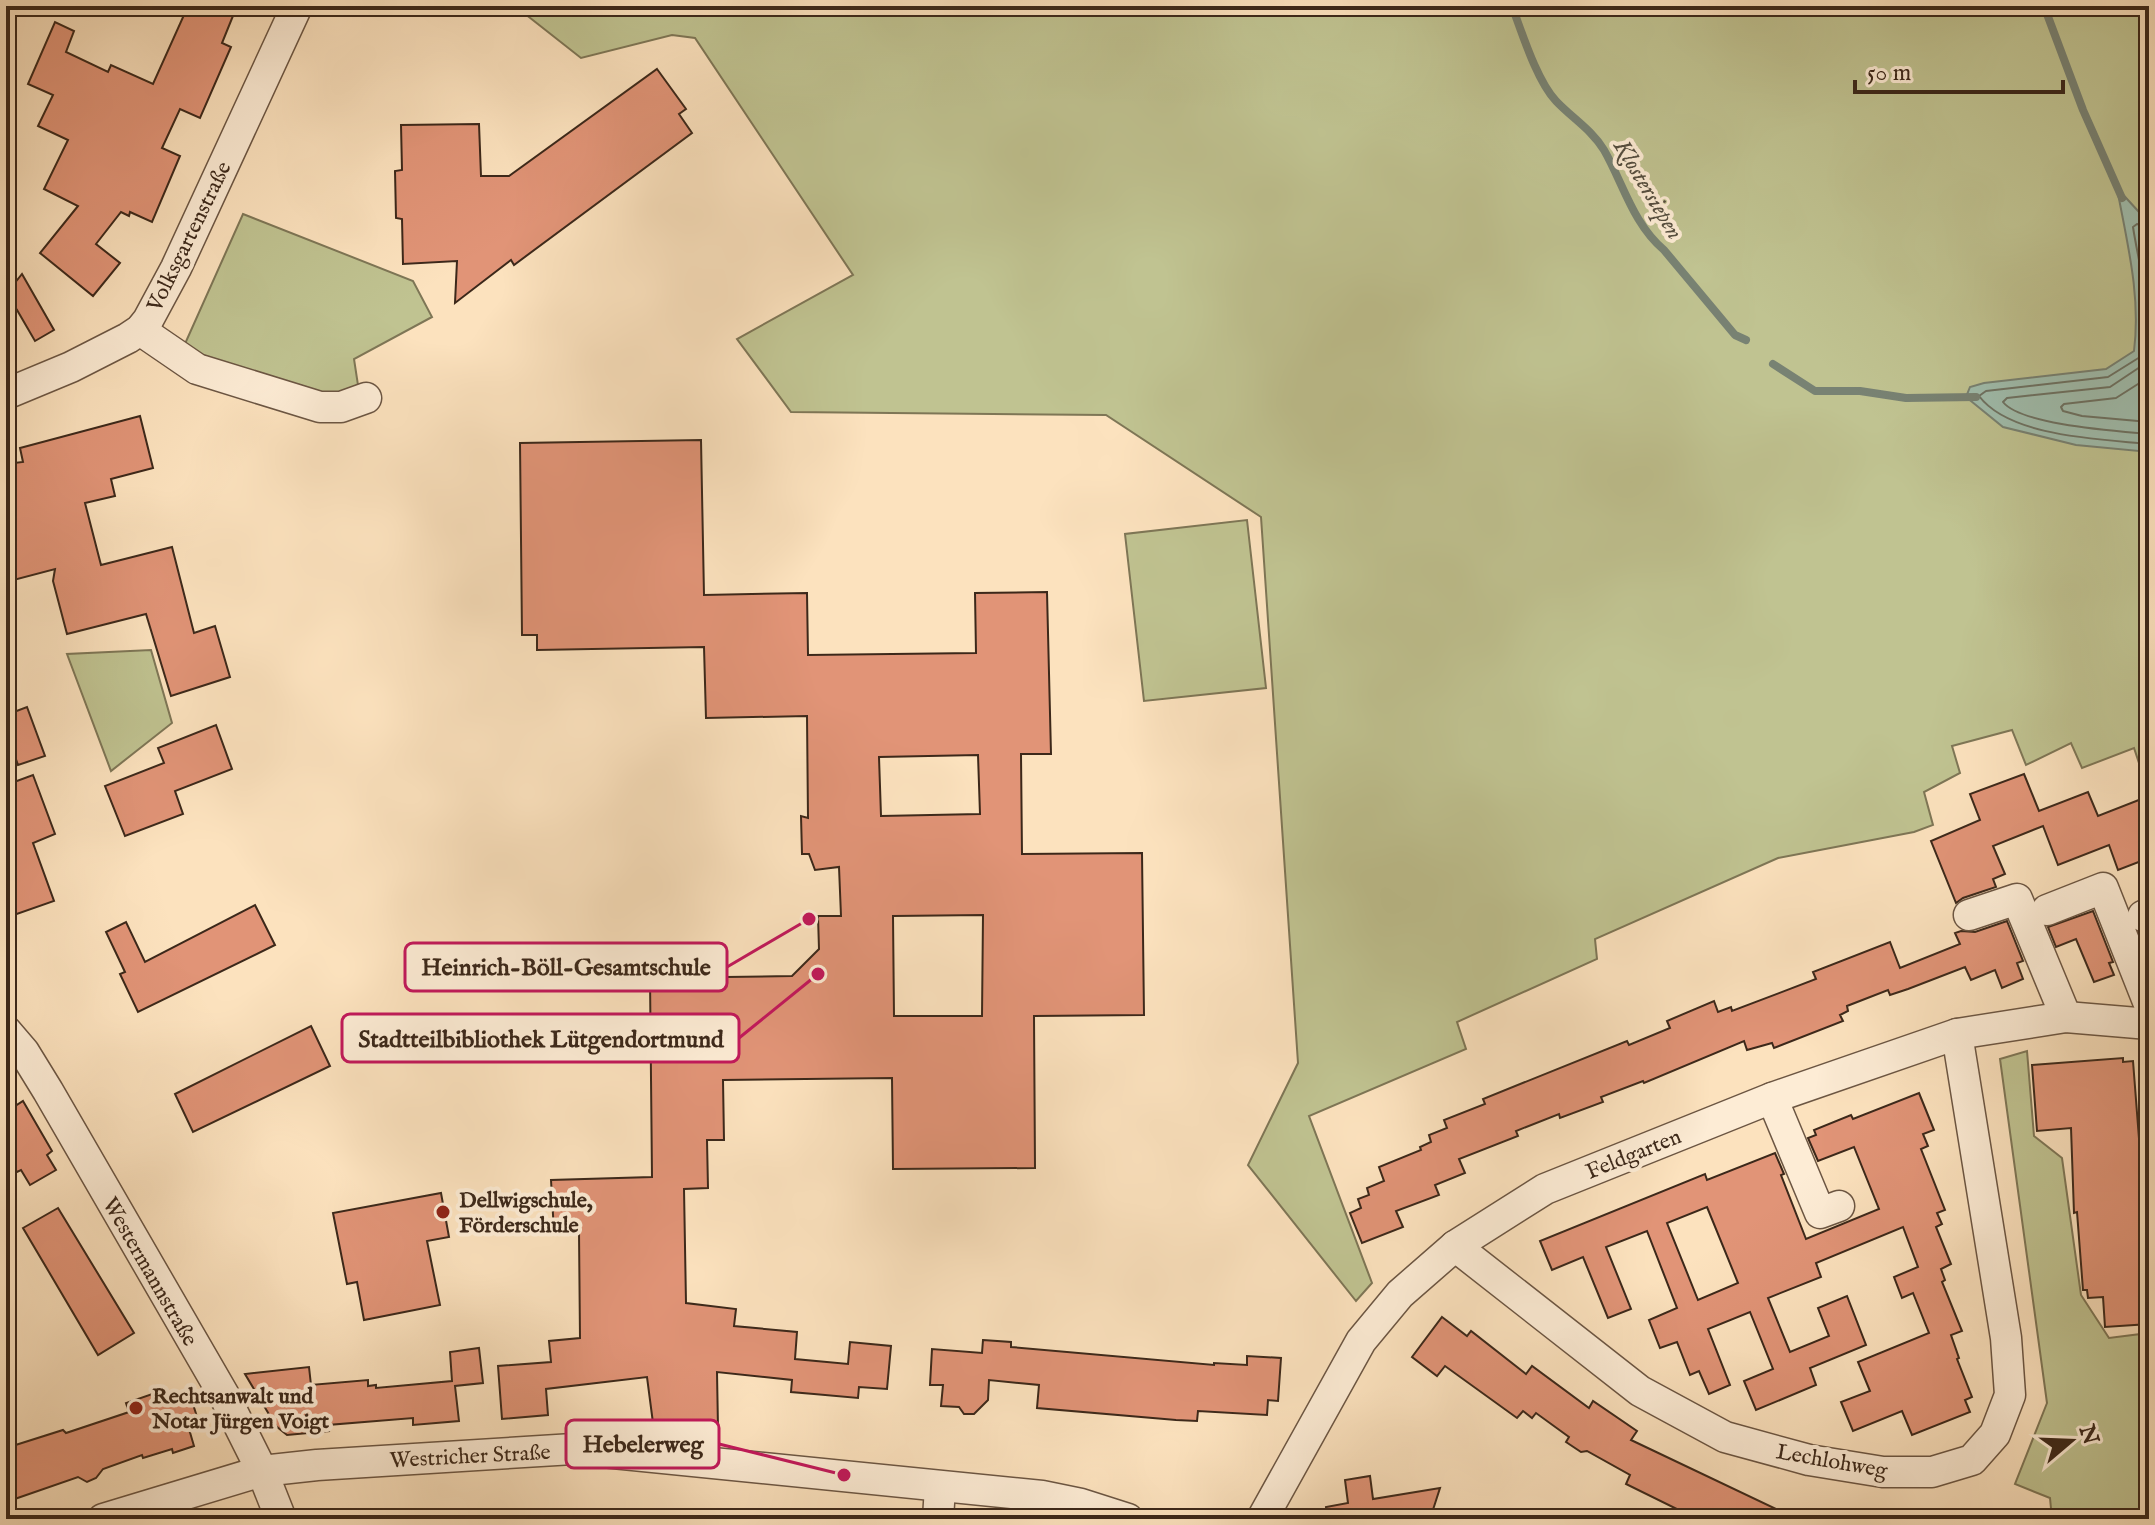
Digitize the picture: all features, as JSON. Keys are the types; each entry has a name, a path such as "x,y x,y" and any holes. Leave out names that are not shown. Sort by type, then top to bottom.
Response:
{"street":[{"name":"Volksgartenstraße","path":"6,394 71,367 140,330 170,282 297,6"},
{"path":"140,330 197,369 320,407 341,407 366,398"},
{"path":"2047,910 2103,888 2149,1004"},
{"path":"1969,915 2017,899 2066,1017"},
{"name":"Feldgarten","path":"1262,1519 1361,1341 1400,1294 1455,1246 1545,1189 1772,1098 1957,1034 2066,1017 2149,1024"},
{"name":"Lechlohweg","path":"1455,1246 1640,1391 1725,1437 1809,1460 1883,1472 1932,1472 1972,1460 1995,1434 2010,1395 2006,1338 1957,1034"},
{"name":"Westermannstraße","path":"7,1037 24,1052 48,1091 225,1397 262,1471 281,1519"},
{"path":"1772,1098 1820,1213 1839,1206"},
{"name":"Westricher Straße","path":"103,1519 262,1471 573,1449 1042,1496 1128,1519"},
{"path":"938,1519 940,1487"}],"green space":[{"path":"515,6 2149,6 2149,767 2141,769 2134,748 2082,768 2071,743 2026,765 2012,730 1952,746 1960,773 1924,792 1933,825 1914,832 1778,858 1595,939 1597,959 1457,1022 1466,1049 1309,1116 1372,1283 1356,1301 1248,1165 1298,1063 1261,517 1106,415 791,412 737,339 853,275 695,38 672,35 581,58"},
{"path":"243,214 413,281 432,317 354,359 358,385 336,394 313,393 202,362 184,346"},
{"path":"1247,520 1266,688 1144,701 1125,534"},
{"path":"151,650 172,723 111,771 67,654"},
{"path":"2027,1051 2034,1136 2062,1158 2081,1295 2109,1338 2149,1333 2149,1519 2052,1519 2050,1498 2015,1484 2047,1403 2000,1059"}],"water":[{"path":"2117,188 2149,223 2149,452 2076,445 2003,427 1966,397 1970,387 1984,383 2106,369 2134,351 2134,289"}],"building":[{"path":"188,6 237,6 222,43 231,47 200,118 180,109 162,148 180,156 152,222 130,212 129,216 121,212 96,244 120,263 93,296 40,253 78,206 44,189 68,140 38,126 53,95 28,84 55,22 74,31 66,52 108,72 111,65 153,84"},
{"path":"657,69 686,109 679,114 692,133 514,265 511,260 455,303 457,261 403,264 402,219 396,218 395,171 402,170 401,125 479,124 481,176 509,176"},
{"path":"22,274 54,330 35,341 17,310 6,317 6,294"},
{"path":"140,416 153,468 111,479 115,496 85,503 101,565 172,547 194,633 215,626 230,677 171,696 146,614 67,634 53,581 55,569 6,582 6,464 23,462 20,448"},
{"path":"701,440 704,595 807,593 808,655 976,653 975,593 1047,592 1051,754 1021,754 1022,854 1142,853 1144,1015 1034,1016 1035,1168 893,1169 892,1078 723,1080 724,1140 707,1140 708,1188 684,1189 686,1303 736,1309 734,1326 797,1332 795,1359 848,1364 850,1342 891,1346 887,1389 859,1387 858,1398 791,1392 792,1380 717,1372 718,1428 653,1423 647,1377 546,1389 548,1415 502,1419 498,1366 551,1362 549,1341 580,1338 579,1232 554,1232 551,1180 652,1177 650,978 792,976 819,949 818,916 841,916 839,867 815,870 809,854 802,854 801,816 808,818 807,716 706,718 704,647 537,650 537,635 522,635 520,443","holes":["978,755 980,814 881,816 879,757","983,915 982,1016 894,1016 893,916"]},
{"path":"27,707 45,756 18,765 6,731 6,715"},
{"path":"216,725 232,769 175,791 183,814 125,836 105,786 164,763 158,748"},
{"path":"2024,774 2039,811 2088,792 2098,816 2149,796 2149,858 2118,870 2109,845 2058,865 2043,826 1993,846 2005,874 1993,879 1996,887 1956,903 1931,841 1980,820 1970,794"},
{"path":"33,775 55,834 33,843 54,901 11,916 6,904 6,785"},
{"path":"255,905 275,945 138,1012 120,974 125,972 106,932 126,922 145,962"},
{"path":"2093,911 2113,962 2109,963 2114,975 2094,982 2076,939 2056,947 2048,927"},
{"path":"2007,921 2023,961 2017,963 2023,979 2002,988 1995,970 1971,980 1965,967 1890,995 1888,990 1847,1006 1848,1011 1840,1015 1843,1021 1774,1048 1772,1043 1747,1050 1744,1041 1644,1083 1601,1097 1603,1102 1560,1118 1559,1114 1516,1131 1518,1136 1459,1159 1465,1173 1435,1185 1439,1195 1396,1211 1403,1227 1362,1243 1350,1213 1361,1208 1358,1199 1369,1195 1367,1188 1384,1181 1379,1167 1421,1150 1420,1147 1431,1142 1429,1135 1447,1128 1444,1120 1485,1104 1483,1099 1627,1041 1629,1045 1670,1028 1667,1021 1714,1001 1718,1012 1731,1007 1732,1011 1816,979 1813,972 1890,942 1900,968 1960,944 1955,933 1975,932"},
{"path":"311,1026 330,1066 193,1132 175,1094"},
{"path":"2123,1058 2123,1062 2133,1061 2149,1268 2149,1324 2105,1327 2103,1297 2088,1298 2087,1290 2083,1290 2077,1212 2074,1213 2071,1128 2037,1131 2032,1065"},
{"path":"1919,1093 1934,1130 1923,1134 1928,1146 1921,1149 1945,1210 1937,1213 1942,1224 1936,1227 1951,1264 1941,1269 1945,1280 1942,1282 1962,1331 1951,1335 1972,1397 1965,1400 1970,1412 1912,1435 1902,1411 1853,1431 1841,1402 1870,1391 1858,1362 1929,1333 1913,1293 1902,1298 1894,1277 1918,1267 1903,1227 1816,1263 1821,1277 1768,1298 1790,1352 1829,1336 1818,1308 1847,1296 1866,1345 1810,1368 1816,1385 1756,1410 1744,1381 1773,1369 1750,1312 1708,1329 1730,1385 1709,1394 1699,1371 1690,1375 1677,1342 1660,1348 1649,1320 1677,1308 1647,1231 1606,1247 1631,1309 1608,1318 1583,1257 1552,1270 1540,1241 1705,1174 1707,1180 1775,1153 1806,1239 1879,1209 1854,1147 1818,1161 1808,1138 1816,1135 1814,1130 1851,1115 1853,1119","holes":["1707,1207 1738,1283 1698,1300 1667,1223"]},
{"path":"23,1101 52,1151 47,1155 56,1170 30,1185 6,1154 6,1112"},
{"path":"441,1193 449,1237 427,1241 440,1305 364,1320 357,1282 347,1284 333,1213"},
{"path":"58,1208 134,1333 98,1355 23,1228"},
{"path":"1442,1317 1467,1336 1471,1331 1526,1374 1532,1366 1589,1408 1593,1401 1637,1431 1631,1440 1797,1519 1697,1519 1626,1484 1630,1475 1587,1451 1581,1452 1566,1442 1569,1437 1536,1413 1532,1418 1523,1411 1517,1418 1445,1366 1437,1376 1412,1357"},
{"path":"983,1340 1011,1342 1011,1347 1214,1365 1247,1365 1247,1356 1281,1358 1278,1401 1268,1400 1267,1415 1198,1411 1197,1421 1176,1420 1037,1408 1039,1385 989,1380 988,1400 974,1414 964,1414 959,1407 941,1406 943,1385 930,1385 932,1349 982,1353"},
{"path":"479,1348 483,1383 455,1386 459,1421 413,1425 413,1418 328,1425 329,1431 287,1435 276,1426 245,1374 309,1367 311,1385 368,1380 368,1386 376,1385 376,1388 452,1381 450,1352"},
{"path":"161,1391 165,1403 190,1395 200,1426 189,1429 194,1446 173,1453 172,1449 143,1458 142,1455 103,1469 96,1478 87,1482 78,1477 6,1502 6,1448 63,1430 66,1433 129,1412 126,1403"},
{"path":"1370,1476 1373,1499 1440,1488 1430,1519 1327,1519 1326,1507 1348,1503 1345,1480"}],"waterway":[{"name":"Klostersiepen","path":"1512,6 1543,82 1556,101 1599,143 1644,228 1735,335 1746,340"},
{"path":"2044,6 2083,110 2122,198"},
{"name":"Klostersiepen","path":"1773,364 1815,391 1860,391 1906,398 1976,397"}],"place":[{"name":"Heinrich-Böll-Gesamtschule","path":"809,919"},
{"name":"Stadtteilbibliothek Lütgendortmund","path":"818,974"},
{"name":"Dellwigschule, Förderschule","path":"443,1212"},
{"name":"Rechtsanwalt und Notar Jürgen Voigt","path":"136,1408"},
{"name":"Hebelerweg","path":"844,1475"}]}
